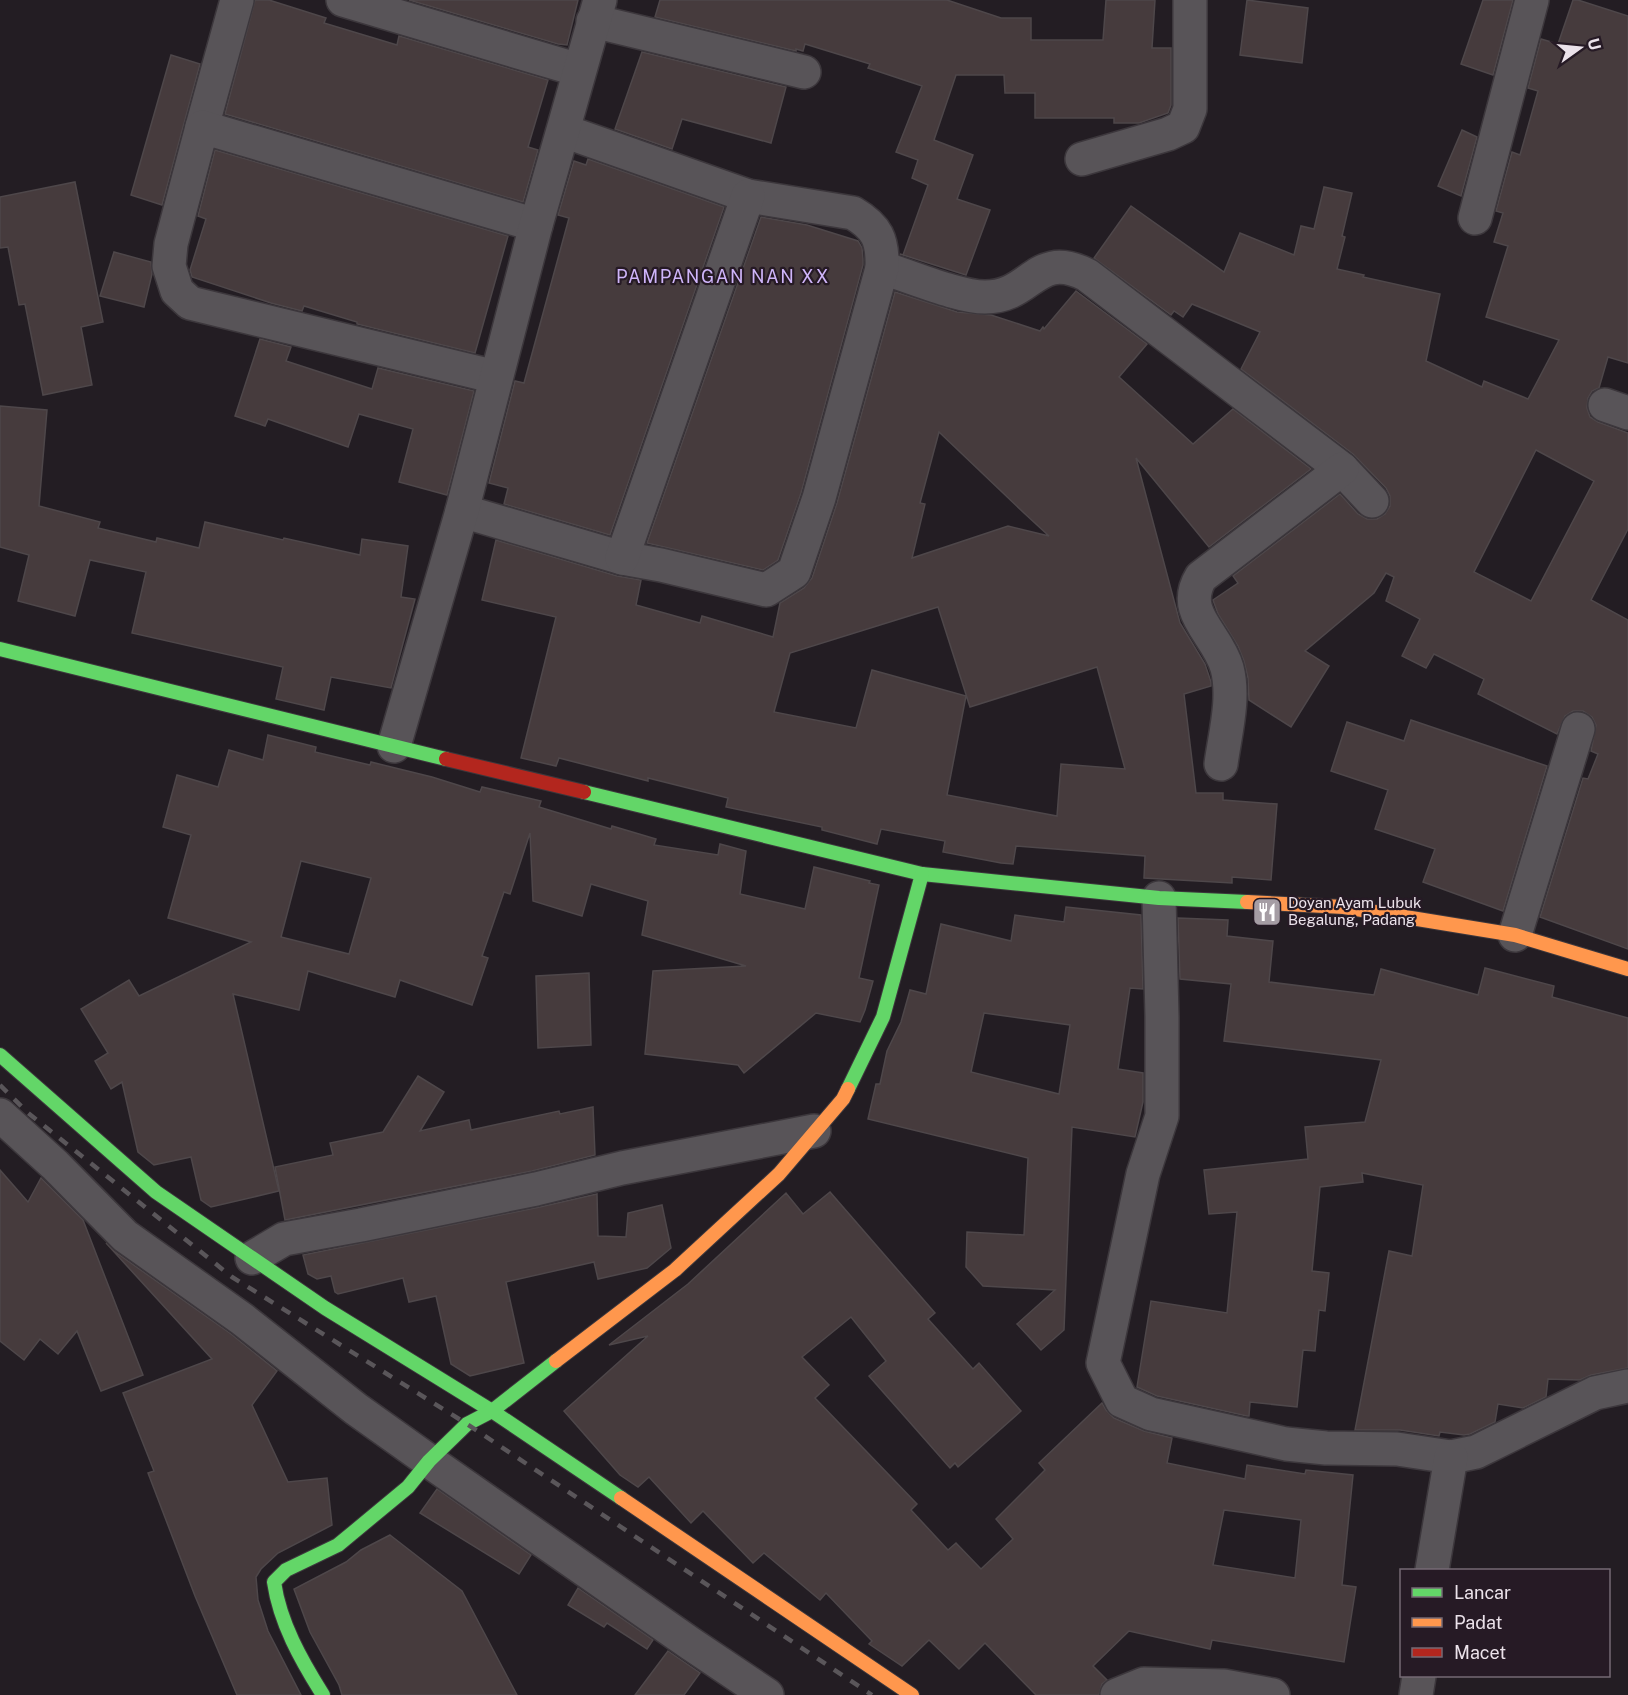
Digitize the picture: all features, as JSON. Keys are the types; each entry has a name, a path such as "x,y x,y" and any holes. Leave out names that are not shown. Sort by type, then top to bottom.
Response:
{"street":[{"path":"237,0 171,244 170,267 177,291 190,303 496,377"},
{"path":"342,0 579,70"},
{"path":"1082,159 1168,134 1183,127 1190,109 1190,0"},
{"path":"1475,218 1532,0"},
{"path":"394,746 462,511 536,225 597,11 804,72"},
{"path":"202,127 536,225"},
{"path":"462,511 622,558 766,590 794,572 819,498 882,268 882,249 877,234 865,220 853,213 748,196 564,131"},
{"path":"622,558 748,196"},
{"path":"882,268 967,295 985,297 1005,295 1044,270 1060,266 1074,269 1096,283 1342,470 1372,501"},
{"path":"1221,764 1229,694 1227,670 1221,652 1193,603 1194,588 1201,577 1342,470"},
{"path":"0,649 151,688 922,874 1159,898 1344,907 1515,935 1628,969"},
{"path":"1515,935 1578,729"},
{"path":"323,1695 302,1660 275,1596 274,1582 286,1570 338,1545 408,1487 429,1461 467,1424 492,1411 675,1270 779,1174 843,1099 883,1017 922,874"},
{"path":"1159,898 1162,1017 1161,1116 1143,1174 1103,1363 1122,1401 1151,1414 1286,1444 1326,1448 1397,1449 1451,1457 1476,1452 1595,1392 1628,1386"},
{"path":"0,1055 156,1192 325,1308 492,1411 912,1695"},
{"path":"0,1115 55,1165 125,1236 242,1319 356,1409 690,1644 767,1695"},
{"path":"252,1258 284,1239 372,1223 664,1160 814,1131"},
{"path":"1432,1569 1451,1457"},
{"path":"1416,1695 1419,1677"},
{"path":"1117,1695 1144,1684 1224,1686 1273,1695"}],"building":[{"path":"255,0 269,0 326,18 324,23 397,45 399,36 548,80 528,147 538,150 523,202 225,114"},
{"path":"409,0 578,0 567,45"},
{"path":"660,0 947,0 1001,18 1031,18 1031,40 1103,40 1106,0 1155,0 1152,48 1171,48 1171,105 1168,113 1139,123 1114,123 1114,118 1035,118 1035,93 1005,93 1004,75 956,75 934,140 973,155 957,199 990,210 966,275 903,255 928,185 912,178 918,160 896,152 922,86 868,68 870,64 805,44 803,51 796,49 796,51 655,17"},
{"path":"1247,0 1308,8 1302,63 1240,55"},
{"path":"1483,0 1513,0 1493,75 1461,64"},
{"path":"1573,0 1628,16 1628,363 1608,357 1599,388 1592,391 1588,398 1587,408 1590,417 1598,422 1628,433 1628,529 1591,600 1628,620 1628,949 1540,917 1583,778 1588,779 1598,754 1591,751 1596,725 1592,717 1583,711 1573,711 1565,716 1557,734 1478,694 1484,679 1434,654 1426,668 1402,656 1420,619 1386,601 1394,577 1386,573 1374,593 1305,651 1329,666 1291,727 1249,700 1248,678 1244,661 1238,646 1218,614 1213,600 1238,583 1233,576 1340,494 1358,514 1367,519 1377,519 1385,514 1390,506 1390,496 1386,488 1353,454 1241,369 1260,332 1192,304 1183,317 1174,311 1171,315 1094,258 1131,206 1224,272 1240,233 1294,255 1301,226 1314,229 1324,187 1352,193 1337,269 1440,294 1426,361 1482,387 1484,381 1528,399 1559,340 1486,317 1508,246 1494,242 1503,213 1496,211 1512,152 1520,155 1538,91 1528,88 1541,39 1558,44","holes":["1536,450 1594,481 1531,601 1474,572"]},
{"path":"642,52 786,87 771,143 682,119 672,149 615,129"},
{"path":"171,55 200,64 162,205 131,195"},
{"path":"1462,130 1477,137 1461,196 1438,186"},
{"path":"215,150 508,236 475,353 357,324 357,322 304,306 302,311 271,303 192,277 190,270 206,219 198,216"},
{"path":"588,159 724,207 610,535 504,504 508,488 489,483 515,381 524,383 569,218 558,215 574,161 586,165"},
{"path":"75,182 103,322 81,327 92,385 43,395 25,304 19,305 8,247 0,248 0,197"},
{"path":"761,217 807,225 858,241 862,248 863,259 801,493 778,560 763,570 647,543"},
{"path":"114,252 151,262 152,274 144,307 100,296"},
{"path":"1076,291 1147,344 1119,377 1193,444 1233,409 1311,469 1209,547 1136,458 1180,623 1205,664 1211,682 1211,686 1184,694 1196,793 1223,793 1223,800 1277,804 1271,880 1232,877 1232,883 1144,878 1145,856 1016,846 1013,864 1001,863 943,852 945,841 881,829 877,844 822,830 822,827 726,807 728,798 648,778 648,781 559,758 556,766 521,758 556,617 482,600 496,540 617,576 641,580 636,605 700,623 702,616 773,637 780,603 804,588 812,578 837,503 895,292 957,312 991,315 1040,331 1043,327 1044,329","holes":["939,432 1024,513 1049,536 1008,526 912,558 925,504 920,503","938,607 970,707 1097,667 1125,769 1061,764 1057,816 947,795 966,696 872,670 856,728 774,712 790,653"]},
{"path":"260,339 291,347 286,361 372,389 378,368 474,391 447,495 399,482 413,429 359,414 348,447 268,419 265,426 235,416"},
{"path":"0,406 47,410 39,506 100,522 98,528 156,542 157,538 199,548 205,522 360,555 362,539 408,546 401,597 415,599 391,688 331,677 324,710 276,699 283,667 132,633 146,572 90,560 75,616 18,601 29,555 0,547"},
{"path":"1411,720 1547,766 1503,911 1423,882 1435,849 1375,829 1388,790 1331,771 1347,722 1404,741"},
{"path":"268,735 316,747 315,752 370,765 371,762 480,792 482,787 541,801 539,807 611,829 612,826 656,839 654,845 718,855 720,844 746,851 740,894 805,909 814,867 870,881 869,883 879,885 859,978 873,981 860,1022 816,1013 744,1073 738,1065 645,1054 653,971 746,966 642,935 648,901 591,884 582,916 533,901 530,833 510,894 504,892 482,956 488,958 472,1005 400,980 395,997 308,971 299,1010 233,994 279,1191 211,1207 201,1200 191,1157 154,1165 138,1152 122,1082 111,1089 95,1061 108,1053 81,1009 129,980 139,996 251,942 168,918 191,835 163,827 177,775 218,787 229,750 263,760","holes":["301,861 371,878 349,954 281,937"]},
{"path":"1066,907 1141,915 1143,989 1130,988 1118,1069 1143,1073 1143,1102 1135,1137 1072,1127 1064,1330 1041,1350 1017,1324 1055,1290 983,1286 966,1267 967,1232 1024,1235 1028,1158 868,1119 876,1084 880,1084 887,1051 901,1022 910,990 926,994 941,924 1011,941 1015,915 1064,922","holes":["984,1013 1070,1025 1059,1094 971,1072"]},
{"path":"1178,918 1228,920 1227,936 1273,941 1269,982 1374,995 1381,969 1478,995 1485,968 1554,986 1552,997 1628,1018 1628,1368 1591,1375 1580,1380 1548,1379 1546,1397 1523,1408 1498,1404 1495,1422 1470,1434 1440,1432 1439,1436 1400,1430 1355,1430 1389,1251 1412,1256 1423,1185 1362,1173 1363,1182 1320,1187 1312,1271 1329,1273 1325,1311 1319,1310 1315,1351 1303,1350 1297,1407 1250,1402 1249,1416 1247,1416 1157,1396 1137,1387 1151,1301 1227,1313 1237,1212 1209,1214 1204,1170 1308,1159 1305,1127 1365,1122 1381,1060 1224,1041 1231,984 1180,979"},
{"path":"589,973 591,1045 538,1048 536,976"},
{"path":"418,1076 444,1092 420,1131 469,1120 471,1130 559,1111 560,1114 593,1107 595,1155 532,1171 285,1220 275,1167 333,1155 330,1143 383,1132"},
{"path":"0,1170 28,1202 41,1178 83,1220 143,1375 101,1391 77,1331 58,1354 40,1339 24,1360 0,1341"},
{"path":"830,1192 935,1313 928,1319 973,1369 979,1363 1021,1411 958,1467 955,1463 950,1468 869,1376 886,1361 851,1317 802,1357 829,1385 815,1398 917,1504 911,1510 948,1550 956,1543 981,1569 1013,1539 996,1519 1045,1470 1039,1463 1102,1403 1114,1418 1144,1431 1172,1438 1167,1463 1245,1479 1247,1465 1305,1474 1306,1470 1353,1475 1342,1585 1356,1587 1344,1662 1212,1640 1210,1649 1129,1631 1093,1666 1107,1680 1102,1684 1099,1695 1036,1695 985,1643 959,1669 929,1640 902,1666 869,1644 872,1641 826,1593 820,1600 764,1553 753,1563 703,1511 691,1523 649,1477 638,1487 620,1475 564,1411 648,1336 609,1345 688,1284 786,1193 803,1214","holes":["1224,1510 1301,1520 1295,1578 1213,1565"]},
{"path":"597,1194 598,1236 626,1237 628,1213 662,1205 671,1248 647,1268 598,1279 594,1262 506,1282 524,1363 470,1376 451,1364 436,1296 409,1302 403,1278 338,1294 335,1292 331,1276 317,1279 308,1274 303,1255 540,1207"},
{"path":"106,1243 231,1334 277,1371 252,1405 288,1482 327,1478 332,1525 278,1553 256,1577 258,1600 268,1631 301,1695 237,1695 195,1596 148,1473 154,1471 123,1393 212,1359"},
{"path":"437,1489 531,1555 519,1574 420,1513"},
{"path":"390,1535 462,1591 517,1695 342,1695 339,1685 310,1632 294,1589 346,1562 361,1550"},
{"path":"578,1588 653,1640 647,1649 607,1623 604,1627 568,1605"},
{"path":"668,1651 700,1673 684,1695 635,1695"}],"railway":[{"path":"0,1085 27,1112 232,1277 467,1424 872,1695"}],"traffic: fast":[{"path":"0,649 446,759"},
{"path":"584,792 922,874 1159,898 1247,902"},
{"path":"848,1089 883,1017 922,874"},
{"path":"0,1055 156,1192 325,1308 492,1411 621,1498"},
{"path":"323,1695 286,1627 274,1582 286,1570 338,1545 408,1487 429,1461 467,1424 492,1411 556,1361"}],"traffic: slow":[{"path":"1247,902 1344,907 1515,935 1628,969"},
{"path":"556,1361 675,1270 779,1174 843,1099 848,1089"},
{"path":"621,1498 912,1695"}],"traffic: jam":[{"path":"446,759 584,792"}],"place":[{"name":"Doyan Ayam Lubuk Begalung, Padang","path":"1267,912"}],"district":[{"name":"PAMPANGAN NAN XX","path":"723,277"}]}
